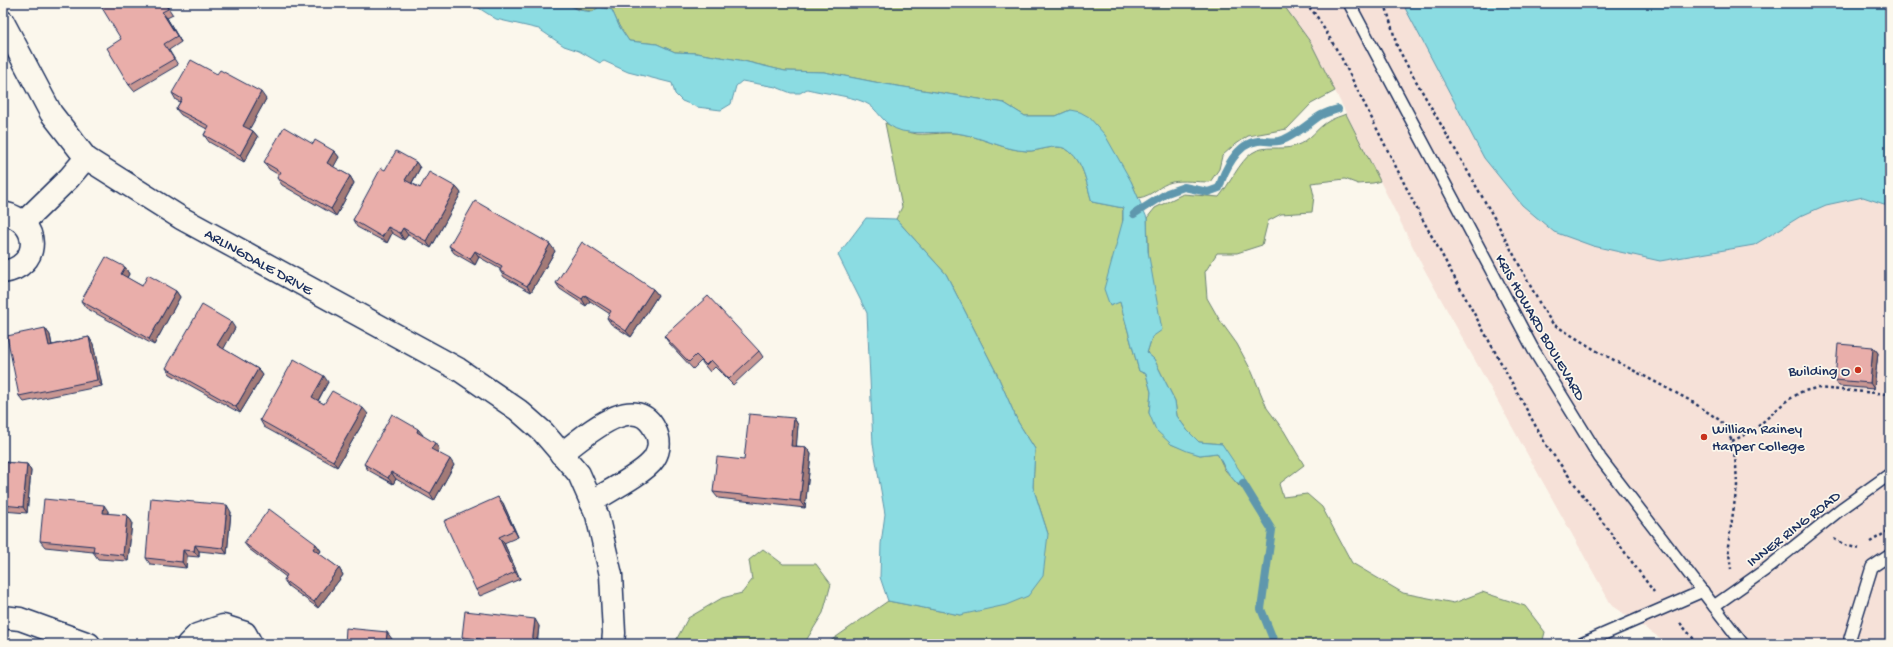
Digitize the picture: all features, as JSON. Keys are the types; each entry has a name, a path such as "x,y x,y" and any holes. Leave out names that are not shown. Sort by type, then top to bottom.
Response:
{"street":[{"name":"ARLINGDALE DRIVE","path":"3,22 51,113 86,158 181,218 458,369 518,410 543,432 579,474 597,515 611,575 614,633 613,644"},
{"path":"24,222 69,178 86,158"},
{"path":"3,213 15,215 24,222 30,233 32,244 29,255 22,265 12,271 3,272"},
{"path":"561,454 611,418 622,414 633,413 644,417 653,425 658,436 659,447 655,458 647,467 591,502"},
{"path":"3,617 20,619 89,644"},
{"path":"188,644 197,636 223,626 246,633 251,644"}],"lane":[{"name":"KRIS HOWARD BOULEVARD","path":"1349,3 1533,349 1600,458 1743,644"},
{"name":"INNER RING ROAD","path":"1714,606 1765,570 1866,490 1890,474"},
{"path":"1851,644 1850,638 1872,567 1890,555"},
{"path":"1581,644 1703,591"}],"path":[{"path":"1305,3 1316,15 1340,56 1418,211 1546,445 1651,589 1698,644"},
{"path":"1385,3 1397,46 1496,221 1541,306 1553,324 1597,351 1702,408 1721,421 1732,441 1737,475 1728,546 1732,572 1741,588"},
{"path":"1732,441 1753,431 1791,398 1801,392 1816,388 1888,394 1890,397"},
{"path":"1833,538 1859,550 1890,530"}],"shaded area":[{"name":"William Rainey Harper College","path":"1282,3 1890,3 1890,644 1669,644 1612,606 1423,267 1311,43"}],"green space":[{"path":"565,3 1282,3 1311,43 1335,91 1311,104 1287,129 1248,136 1232,147 1222,156 1219,169 1210,182 1186,181 1167,183 1148,195 1138,198 1131,181 1070,110 1056,116 1025,116 1004,103 885,84 824,72 785,71 739,60 696,53 675,52 657,44 629,41 619,26 612,10 588,11"},
{"path":"1346,114 1380,181 1358,184 1345,179 1311,183 1314,196 1312,212 1281,214 1268,221 1262,245 1237,253 1217,253 1205,272 1207,298 1219,319 1237,344 1252,372 1267,408 1284,431 1304,465 1279,484 1283,497 1307,494 1322,507 1352,563 1403,593 1454,603 1482,592 1525,606 1545,632 1542,644 826,644 888,601 960,615 1048,534 1033,487 1035,449 1018,422 996,372 946,274 896,219 902,207 885,123 917,134 956,133 1019,150 1031,151 1052,147 1062,147 1077,159 1084,172 1092,202 1123,208 1120,302 1139,371 1146,374 1151,392 1149,413 1171,444 1200,455 1217,453 1225,470 1239,486 1222,444 1199,442 1187,430 1177,416 1175,401 1154,359 1147,353 1152,337 1147,218 1155,208 1183,194 1219,197 1239,167 1252,153 1257,150 1268,148 1295,146 1306,141 1329,121"},
{"path":"763,549 783,564 816,564 831,584 823,613 804,644 674,644 688,618 722,598 742,593 752,580 749,560"}],"water":[{"path":"465,3 565,3 579,10 592,12 599,7 612,10 619,26 629,41 657,44 675,52 696,53 739,60 785,71 824,72 885,84 1004,103 1025,116 1056,116 1070,110 1080,112 1089,117 1105,135 1131,181 1147,218 1148,251 1162,330 1152,337 1147,353 1154,359 1175,401 1177,416 1187,430 1199,442 1222,444 1244,477 1248,491 1238,484 1230,475 1217,453 1200,455 1187,451 1171,444 1156,430 1149,413 1151,392 1146,374 1139,371 1120,302 1110,306 1104,289 1123,220 1123,208 1092,202 1084,172 1077,159 1066,149 1062,147 1052,147 1027,151 1002,146 962,134 947,132 917,133 902,131 895,129 873,108 858,100 807,89 800,93 791,93 776,87 742,81 736,86 731,104 721,110 697,107 682,101 675,94 672,83 628,72 604,61 600,63 579,51 564,46 539,29 496,19 474,5 469,6"},
{"path":"1417,3 1890,3 1890,206 1863,197 1826,205 1801,216 1754,245 1660,261 1593,246 1554,232 1522,205 1484,158 1405,8"},
{"path":"866,218 896,219 946,274 996,372 1018,422 1035,449 1033,487 1048,534 1043,576 1028,596 1006,605 960,615 888,601 880,577 881,544 885,514 873,444 867,313 838,255"}],"building":[{"path":"99,3 165,3 168,9 162,12 177,36 164,44 174,59 129,85 107,48 121,39"},
{"path":"191,60 217,74 220,70 261,92 243,126 253,131 240,155 204,135 209,126 176,109 182,99 172,93"},
{"path":"284,127 313,144 315,140 334,151 327,163 350,176 331,209 277,178 281,172 264,162"},
{"path":"396,151 416,162 405,180 420,188 429,172 456,187 426,241 403,228 400,233 388,227 382,237 353,220 381,168 385,170"},
{"path":"475,201 550,244 527,286 500,271 502,266 475,251 470,259 449,246"},
{"path":"582,242 653,289 626,331 607,318 611,311 585,295 582,299 556,283"},
{"path":"106,257 125,267 121,274 142,286 148,275 176,291 149,339 81,301"},
{"path":"708,296 759,351 729,379 711,360 706,365 696,355 689,362 664,336"},
{"path":"202,305 231,322 217,345 258,369 236,407 166,368"},
{"path":"45,328 49,346 89,337 97,380 19,396 7,336"},
{"name":"Building O","path":"1838,344 1873,347 1870,383 1835,380"},
{"path":"294,359 324,376 312,397 324,404 332,391 363,408 333,461 260,420"},
{"path":"392,414 418,429 417,432 435,443 431,449 450,459 430,494 391,472 388,478 364,464"},
{"path":"749,414 794,418 791,446 806,447 800,501 713,492 717,457 744,460"},
{"path":"3,462 27,464 23,507 3,505"},
{"path":"498,497 514,530 499,537 515,572 476,590 444,521"},
{"path":"151,498 227,505 223,548 195,545 194,551 183,550 182,562 146,558"},
{"path":"44,499 104,505 103,513 127,515 123,555 93,552 94,546 40,541"},
{"path":"269,509 316,544 313,549 339,568 314,602 284,580 287,575 244,543"},
{"path":"465,611 535,619 532,644 480,644 481,639 462,637"},
{"path":"346,628 387,632 386,644 345,644"}],"waterway":[{"path":"1134,214 1167,193 1184,187 1208,192 1219,188 1232,159 1238,152 1250,143 1258,141 1275,142 1290,137 1320,116 1338,109"},
{"path":"1243,483 1272,530 1261,609 1275,644"}],"place":[{"name":"Building O","path":"1858,370"},
{"name":"William Rainey Harper College","path":"1704,437"}]}
